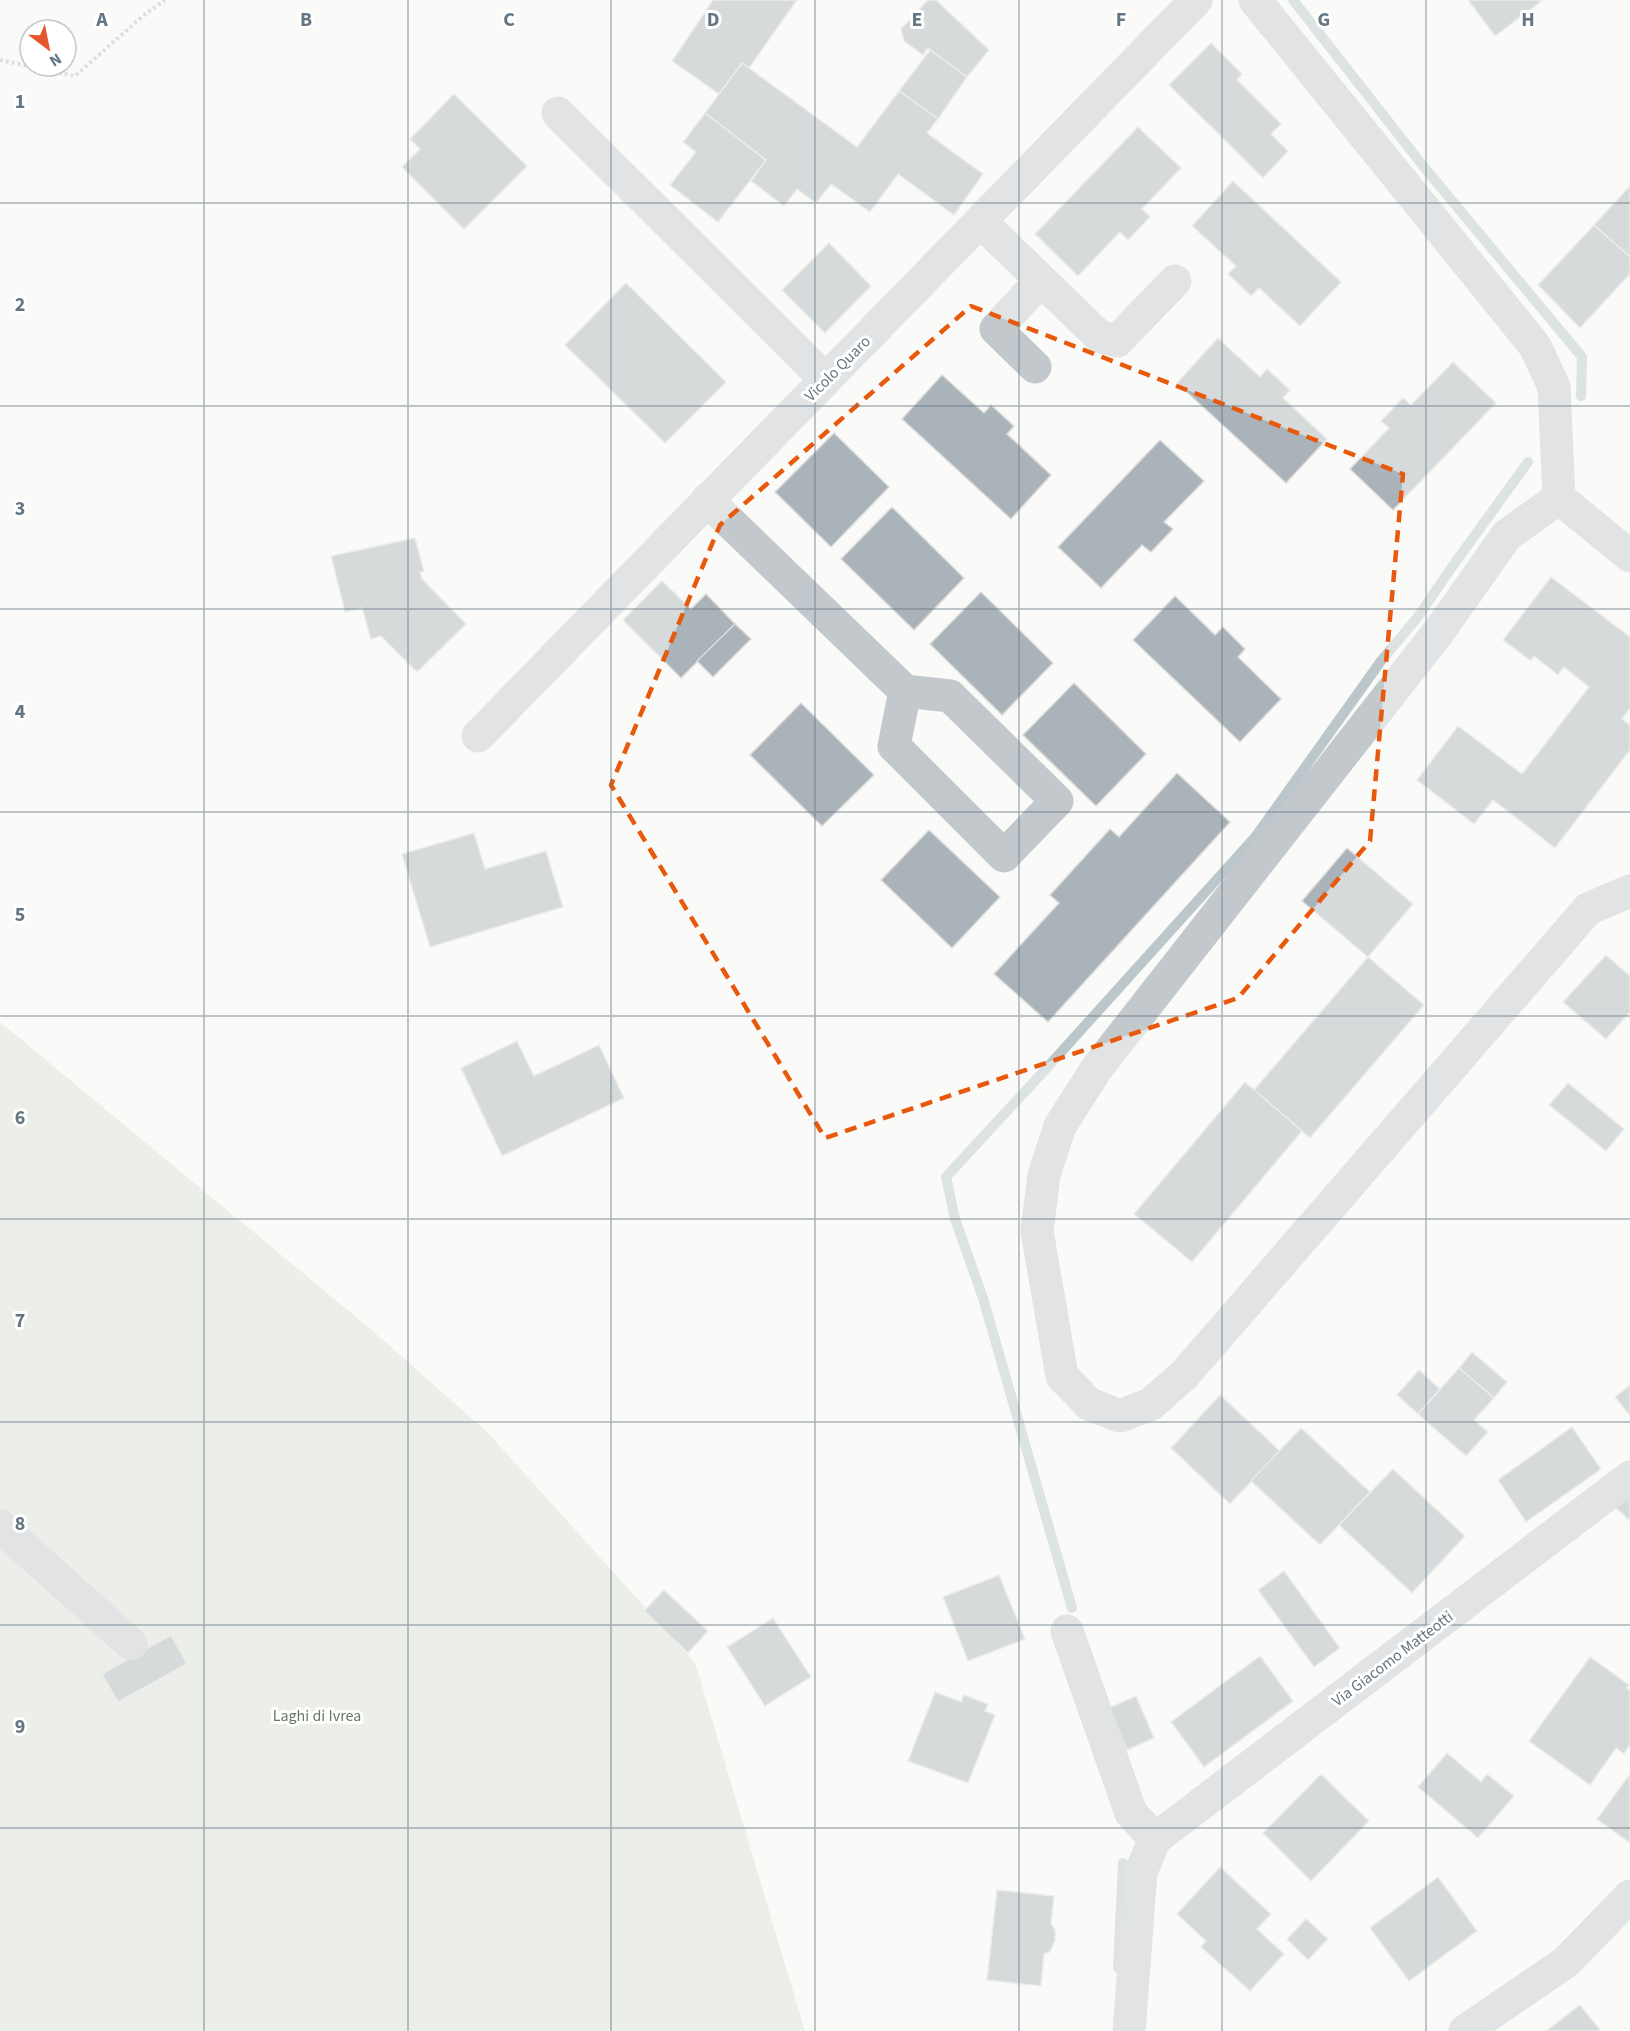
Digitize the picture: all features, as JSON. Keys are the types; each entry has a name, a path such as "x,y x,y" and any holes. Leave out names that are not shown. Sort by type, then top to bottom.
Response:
{"street":[{"name":"Vicolo Quaro","path":"478,736 1197,0"},
{"path":"1255,0 1536,346 1554,387 1558,498 1630,556"},
{"path":"558,113 825,379"},
{"path":"981,222 1099,336 1118,341 1175,281"},
{"path":"1035,367 996,329 1041,280"},
{"path":"1558,498 1507,535 1440,630 1097,1068 1060,1126 1044,1175 1037,1231 1062,1376 1089,1404 1120,1416 1151,1404 1184,1375 1588,909 1630,891"},
{"path":"707,500 905,691 950,696 1057,801 1004,856 894,746 905,691"},
{"name":"Via Giacomo Matteotti","path":"1129,2031 1141,1872 1155,1839 1630,1478"},
{"path":"0,1526 131,1644"},
{"path":"1067,1631 1131,1813 1155,1839"},
{"path":"1465,2031 1566,1962 1630,1896"}],"path":[{"path":"0,60 75,76 144,15 165,0"}],"highlighted area":[{"path":"971,306 1403,474 1370,841 1238,998 825,1138 611,785 720,525"}],"green space":[{"name":"Laghi di Ivrea","path":"0,1022 374,1332 488,1433 695,1663 805,2031 0,2031"}],"building":[{"path":"713,0 797,0 749,68 742,63 719,94 672,61"},
{"path":"928,0 936,0 989,50 967,77 928,48 923,55 904,41 901,29"},
{"path":"1468,0 1543,0 1495,36"},
{"path":"1211,43 1242,74 1237,80 1281,124 1271,134 1288,151 1263,178 1169,85"},
{"path":"930,50 967,77 938,119 899,91"},
{"path":"742,63 857,147 899,91 938,119 927,133 983,174 954,215 898,174 870,212 831,184 816,203 797,189 784,206 751,181 766,160 705,113"},
{"path":"454,94 527,166 464,229 402,167 420,149 410,139"},
{"path":"705,113 766,160 718,222 670,185 696,152 683,142"},
{"path":"1138,127 1181,168 1142,209 1150,217 1128,240 1120,232 1078,276 1035,234"},
{"path":"1233,181 1341,282 1300,326 1259,288 1251,296 1228,274 1236,266 1192,226"},
{"path":"1630,186 1630,257 1594,225"},
{"path":"1594,225 1630,257 1630,274 1580,328 1538,285"},
{"path":"829,243 871,286 825,333 782,290"},
{"path":"626,283 726,382 665,443 565,345"},
{"path":"1218,338 1260,377 1267,369 1290,390 1283,398 1327,439 1286,483 1177,383"},
{"path":"1453,362 1496,403 1393,510 1350,469 1389,428 1381,421 1403,398 1411,405"},
{"path":"942,375 984,413 991,405 1014,426 1007,434 1051,475 1011,519 902,419"},
{"path":"834,433 889,487 831,547 775,492"},
{"path":"1160,440 1204,481 1164,522 1173,529 1151,552 1142,545 1101,588 1058,547"},
{"path":"892,507 964,578 914,630 841,559"},
{"path":"415,538 424,571 420,572 422,579 466,624 417,672 381,636 371,639 362,608 345,612 331,556"},
{"path":"1551,577 1630,637 1630,708 1622,719 1630,725 1630,750 1555,848 1493,800 1474,824 1417,780 1458,726 1522,774 1589,687 1564,667 1558,675 1534,656 1531,661 1503,640"},
{"path":"662,581 691,609 706,594 735,624 681,678 623,620"},
{"path":"981,592 1053,663 1002,715 930,644"},
{"path":"1175,596 1215,635 1223,627 1245,649 1238,657 1281,699 1240,742 1133,640"},
{"path":"735,624 751,639 713,677 697,661"},
{"path":"1074,683 1146,754 1096,806 1023,735"},
{"path":"801,703 874,775 822,826 750,755"},
{"path":"1177,773 1230,822 1048,1022 994,974 1059,903 1050,895 1110,829 1119,837"},
{"path":"929,830 1000,897 952,948 881,880"},
{"path":"474,833 485,869 546,851 563,907 430,947 402,854"},
{"path":"1347,848 1413,904 1368,957 1302,901"},
{"path":"1606,955 1630,976 1630,1012 1606,1039 1563,1002"},
{"path":"1368,957 1424,1005 1310,1138 1254,1090"},
{"path":"517,1041 534,1076 599,1045 624,1098 502,1156 461,1068"},
{"path":"1245,1082 1302,1131 1192,1262 1134,1214"},
{"path":"1568,1083 1624,1129 1606,1151 1549,1105"},
{"path":"1472,1352 1507,1382 1494,1398 1459,1368"},
{"path":"1459,1368 1494,1398 1474,1420 1488,1432 1466,1456 1418,1414"},
{"path":"1419,1370 1440,1389 1418,1414 1397,1395"},
{"path":"1630,1385 1630,1416 1615,1397"},
{"path":"1220,1395 1280,1451 1230,1504 1171,1448"},
{"path":"1572,1427 1601,1469 1526,1522 1498,1480"},
{"path":"1301,1428 1370,1492 1320,1545 1251,1481"},
{"path":"1393,1469 1465,1536 1412,1593 1339,1525"},
{"path":"1630,1491 1630,1521 1615,1507"},
{"path":"1284,1571 1340,1648 1314,1667 1258,1590"},
{"path":"999,1575 1025,1639 968,1661 943,1597"},
{"path":"664,1590 708,1631 688,1653 644,1611"},
{"path":"773,1618 811,1677 765,1706 727,1647"},
{"path":"171,1635 187,1664 118,1702 102,1674"},
{"path":"1260,1656 1293,1701 1204,1767 1171,1722"},
{"path":"1590,1657 1629,1685 1627,1688 1630,1691 1630,1745 1624,1754 1616,1748 1590,1785 1529,1741"},
{"path":"935,1692 961,1702 964,1695 988,1704 985,1711 995,1715 968,1783 908,1761"},
{"path":"1136,1696 1154,1738 1127,1750 1109,1708"},
{"path":"1447,1753 1481,1782 1487,1774 1514,1796 1478,1838 1418,1787"},
{"path":"1321,1774 1369,1821 1311,1881 1263,1833"},
{"path":"1630,1774 1630,1843 1597,1819"},
{"path":"1220,1867 1271,1914 1257,1929 1284,1954 1250,1991 1201,1947 1206,1941 1177,1914"},
{"path":"1438,1877 1477,1931 1409,1981 1370,1928"},
{"path":"997,1890 1054,1896 1051,1923 1055,1930 1055,1940 1050,1952 1044,1954 1041,1986 987,1980"},
{"path":"1306,1919 1328,1939 1308,1960 1287,1939"},
{"path":"1580,2005 1601,2031 1546,2031"}],"waterway":[{"path":"1293,0 1424,167 1582,357 1581,396"},
{"path":"1072,1608 983,1298 955,1219 946,1177 1256,836 1381,661 1417,618 1528,462"},
{"path":"1118,1968 1123,1863"}]}
